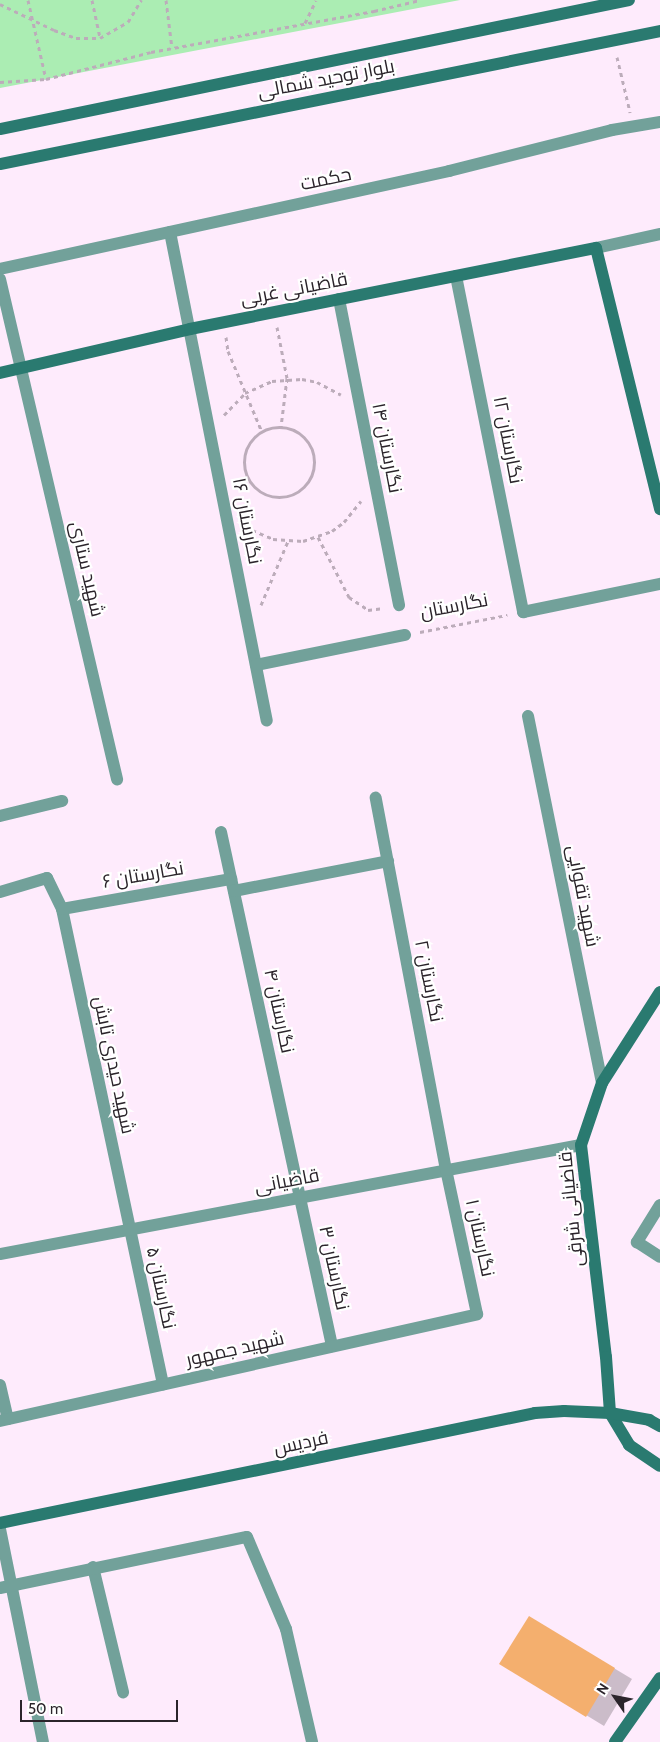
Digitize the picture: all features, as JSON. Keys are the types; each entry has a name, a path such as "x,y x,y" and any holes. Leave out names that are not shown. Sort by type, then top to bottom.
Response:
{"street":[{"name":"بلوار توحید شمالی","path":"0,129 629,0"},
{"name":"بلوار توحید شمالی","path":"0,164 660,31"},
{"name":"حکمت","path":"0,269 449,171 660,122"},
{"name":"نگارستان ۱۶","path":"170,232 267,720"},
{"path":"660,234 596,248 660,509"},
{"name":"قاضیانی غربی","path":"0,373 223,322 596,248"},
{"name":"نگارستان ۱۲","path":"456,276 523,612"},
{"name":"شهید ستاری","path":"0,279 117,779"},
{"name":"نگارستان ۱۴","path":"339,299 399,605"},
{"path":"523,612 660,584"},
{"name":"نگارستان","path":"256,665 405,635"},
{"name":"شهید تقوایی","path":"528,716 602,1083"},
{"name":"نگارستان ۲","path":"376,798 446,1170"},
{"path":"0,816 62,802"},
{"name":"نگارستان ۴","path":"221,832 300,1198"},
{"name":"نگارستان ۶","path":"62,909 388,861"},
{"name":"شهید حیدری تابش","path":"0,892 47,878 62,909 129,1230"},
{"name":"قاضیانی شرقی","path":"610,1413 606,1357 581,1145 602,1083 660,992"},
{"name":"قاضیانی","path":"0,1254 581,1145"},
{"name":"نگارستان ۱","path":"446,1170 478,1314"},
{"name":"نگارستان ۳","path":"300,1198 332,1346"},
{"path":"660,1205 637,1242 660,1257"},
{"name":"نگارستان ۵","path":"129,1230 162,1384"},
{"name":"شهید جمهور","path":"4,1420 478,1314"},
{"path":"0,1384 4,1420"},
{"name":"فردیس","path":"0,1523 517,1416 564,1410 610,1413 650,1420 660,1426"},
{"path":"610,1413 629,1445 660,1466"},
{"path":"0,1529 6,1587 43,1742"},
{"path":"6,1587 93,1567 247,1537 286,1629 312,1742"},
{"path":"93,1567 123,1692"},
{"path":"615,1742 660,1678"}],"path":[{"path":"28,0 46,79"},
{"path":"92,0 100,38"},
{"path":"0,4 54,30 76,38 100,38 128,22 142,0"},
{"path":"166,0 172,48"},
{"path":"304,24 316,0"},
{"path":"0,82 46,79 172,48 304,24 420,0"},
{"path":"614,41 633,127"},
{"path":"273,312 287,378 281,428"},
{"path":"223,322 228,351 244,393 262,432"},
{"path":"212,444 224,416 244,393 272,381 287,378 317,382 344,397"},
{"path":"281,428 300,434 307,441 314,460 314,469 304,487 287,497 267,496 259,491 246,475 244,465 248,446 262,432 281,428"},
{"path":"224,505 234,516 258,534 288,541 318,537 344,522 363,498"},
{"path":"318,537 349,597 368,610 399,605"},
{"path":"248,622 258,612 288,541"},
{"name":"نگارستان","path":"405,635 523,612"}],"green space":[{"path":"0,0 460,0 0,88"}],"building":[{"path":"529,1616 615,1668 586,1717 499,1664"}]}
